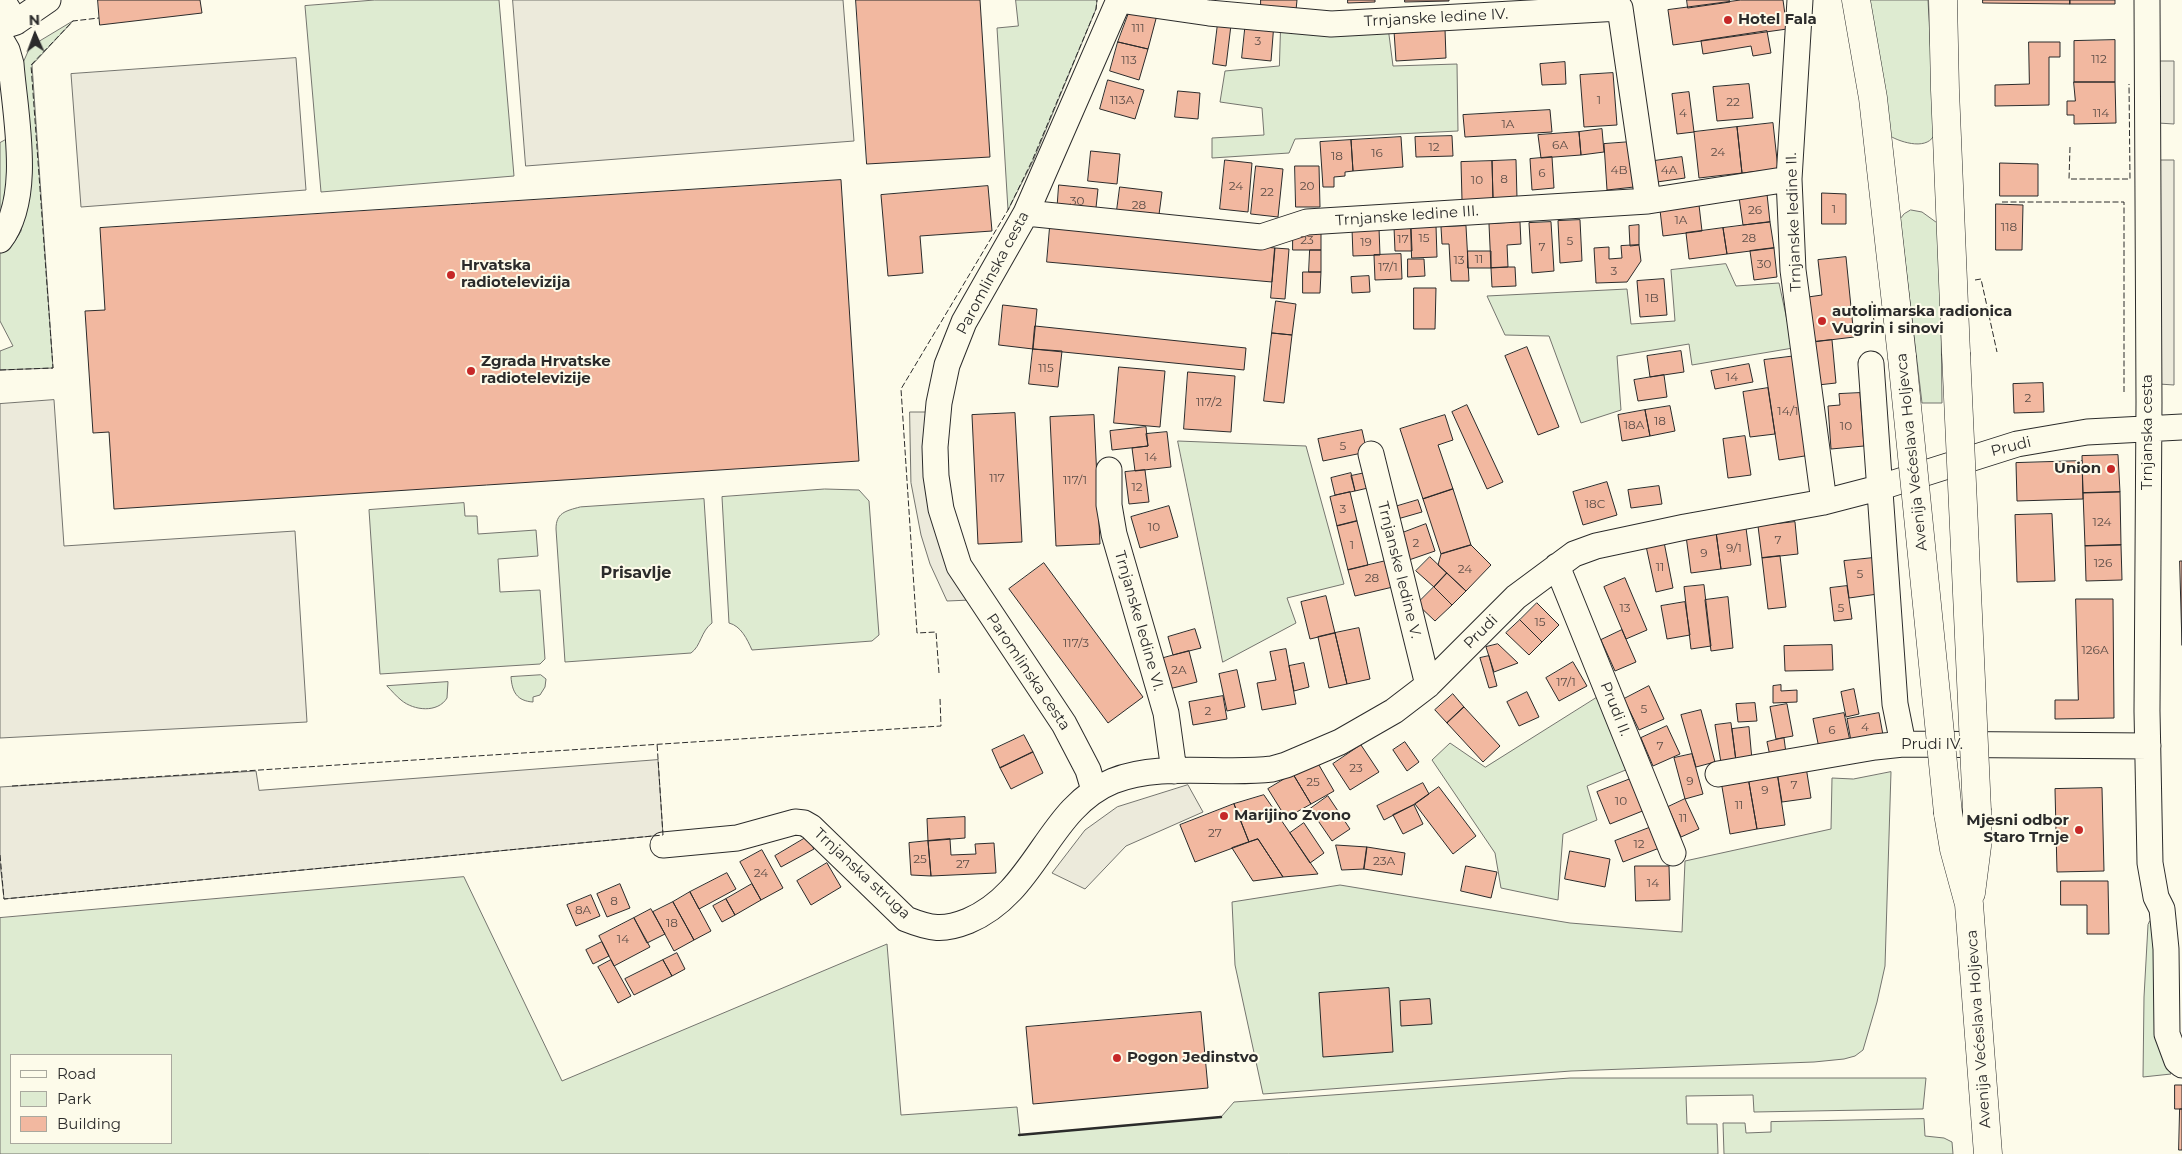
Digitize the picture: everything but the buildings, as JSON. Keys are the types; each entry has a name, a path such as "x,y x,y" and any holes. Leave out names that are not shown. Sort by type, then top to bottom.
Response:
{"main road":[{"name":"Avenija Većeslava Holjevca","path":"1856,0 1873,98 1902,357 1948,813 1954,849 1969,904 1988,1154"},
{"name":"Avenija Većeslava Holjevca","path":"1943,0 1956,353 1977,811 1977,846 1969,904"}],"street":[{"path":"0,240 9,228 18,197 18,168 11,64 7,50 2,0"},
{"path":"5,29 48,0"},
{"name":"Trnjanske ledine IV.","path":"1119,0 1209,13 1331,24 1620,8 1648,201"},
{"name":"Paromlinska cesta","path":"1094,790 1088,770 1064,724 959,566 941,509 936,476 935,447 939,402 947,365 964,322 1026,213 1119,0"},
{"name":"Trnjanske ledine II.","path":"1800,0 1789,179 1793,270 1824,502"},
{"name":"Trnjanska cesta","path":"2147,0 2148,746 2150,863 2155,890 2162,909 2166,949 2167,1034 2177,1060 2182,1065"},
{"name":"Trnjanske ledine III.","path":"1026,213 1261,237 1307,222 1648,201 1789,179"},
{"path":"1871,364 1878,488 1895,704 1902,744"},
{"name":"Prudi","path":"1094,790 1132,775 1174,771 1260,770 1286,765 1340,742 1394,711 1428,685 1516,597 1574,554 1596,546 1824,502 1878,488 2017,444 2087,432 2182,427"},
{"name":"Trnjanske ledine V.","path":"1371,454 1428,685"},
{"name":"Trnjanske ledine VI.","path":"1110,470 1109,505 1114,534 1166,713 1174,771"},
{"name":"Prudi II.","path":"1557,566 1673,853"},
{"name":"Prudi IV.","path":"1718,774 1875,746 1902,744 2148,746"},
{"name":"Trnjanska struga","path":"663,845 737,838 787,824 804,823 811,827 906,919 924,926 940,929 977,917 997,904 1016,887 1064,818 1094,790"}],"green space":[{"path":"375,0 499,0 514,176 321,192 305,6"},
{"path":"1016,0 1097,0 1096,9 1033,161 1008,210 997,28 1018,26"},
{"path":"1869,0 1928,0 1935,133 1932,139 1927,142 1921,144 1908,143 1890,136"},
{"path":"73,21 32,65 53,368 0,370 0,351 13,346 0,321 0,252 13,244 21,231 27,201 22,65 30,47"},
{"path":"1281,26 1388,27 1393,66 1457,64 1458,131 1295,139 1289,153 1212,158 1212,138 1264,135 1262,108 1220,102 1225,71 1279,66"},
{"path":"9,138 10,187 0,226 0,143"},
{"path":"1911,210 1922,212 1940,225 1942,403 1922,403 1900,219"},
{"path":"1726,264 1736,286 1779,283 1793,348 1692,365 1689,344 1617,356 1621,410 1581,423 1549,336 1505,335 1487,296 1627,289 1631,324 1675,321 1671,270"},
{"path":"1178,441 1306,446 1344,584 1287,598 1296,623 1223,662"},
{"path":"825,489 859,490 869,501 879,635 872,641 752,650 746,637 737,627 729,623 722,497"},
{"path":"704,499 712,623 705,630 694,650 691,653 565,662 556,529 560,516 580,507"},
{"path":"464,503 465,516 477,516 478,534 536,530 538,556 498,559 500,592 540,590 545,659 540,664 380,674 369,510"},
{"path":"541,675 546,679 545,687 540,695 533,697 533,702 523,700 516,695 511,677"},
{"path":"448,682 447,698 443,703 426,709 406,704 387,686"},
{"path":"1601,695 1628,769 1587,786 1597,820 1563,834 1558,900 1501,888 1495,853 1432,760 1450,743 1485,767"},
{"path":"1891,772 1885,966 1863,1050 1855,1056 1814,1062 1571,1071 1263,1094 1235,965 1232,902 1340,885 1570,923 1682,932 1685,861 1831,829 1832,778 1853,779"},
{"path":"464,877 562,1081 887,944 901,1115 1017,1107 1020,1135 1221,1117 1234,1102 1570,1078 1926,1078 1923,1109 1754,1112 1753,1095 1686,1096 1687,1124 1717,1124 1718,1154 0,1154 0,918"},
{"path":"2150,921 2153,921 2168,1068 2171,1074 2143,1077 2144,997 2148,925"},
{"path":"1924,1119 1925,1136 1944,1138 1952,1142 1953,1154 1724,1154 1723,1123 1745,1123 1746,1133 1771,1132 1771,1122"}],"shaded area":[{"path":"513,0 843,0 854,141 526,166"},
{"path":"296,58 306,190 81,207 71,74"},
{"path":"2158,61 2174,61 2174,124 2158,123"},
{"path":"2159,160 2174,160 2174,385 2159,384"},
{"path":"54,400 64,546 295,531 307,722 0,738 0,404"},
{"path":"910,412 929,412 971,600 947,601 930,564 921,535 911,483"},
{"path":"658,760 663,835 4,899 0,863 0,787 256,771 259,790"},
{"path":"1188,785 1203,812 1126,846 1085,889 1052,873 1085,830 1117,807"}],"fence":[{"path":"939,673 936,632 917,633 901,389 1008,210 1032,161 1096,9 1097,0"},
{"path":"0,370 53,368 31,65 73,21 99,18"},
{"path":"2070,147 2069,179 2130,179 2129,84"},
{"path":"2002,202 2124,202 2124,392"},
{"path":"1975,280 1981,279 1997,352"},
{"path":"1872,301 1875,333"},
{"path":"12,786 941,726 940,698"},
{"path":"0,855 4,899 663,835 657,743"}],"wall":[{"path":"1019,1135 1221,1117"}],"place":[{"name":"Hotel Fala","path":"1728,20"},
{"name":"Hrvatska radiotelevizija","path":"451,275"},
{"name":"autolimarska radionica Vugrin i sinovi","path":"1822,321"},
{"name":"Zgrada Hrvatske radiotelevizije","path":"471,371"},
{"name":"Union","path":"2111,469"},
{"name":"Marijino Zvono","path":"1224,816"},
{"name":"Mjesni odbor Staro Trnje","path":"2079,830"},
{"name":"Pogon Jedinstvo","path":"1117,1058"}],"district":[{"name":"Prisavlje","path":"636,573"}]}
